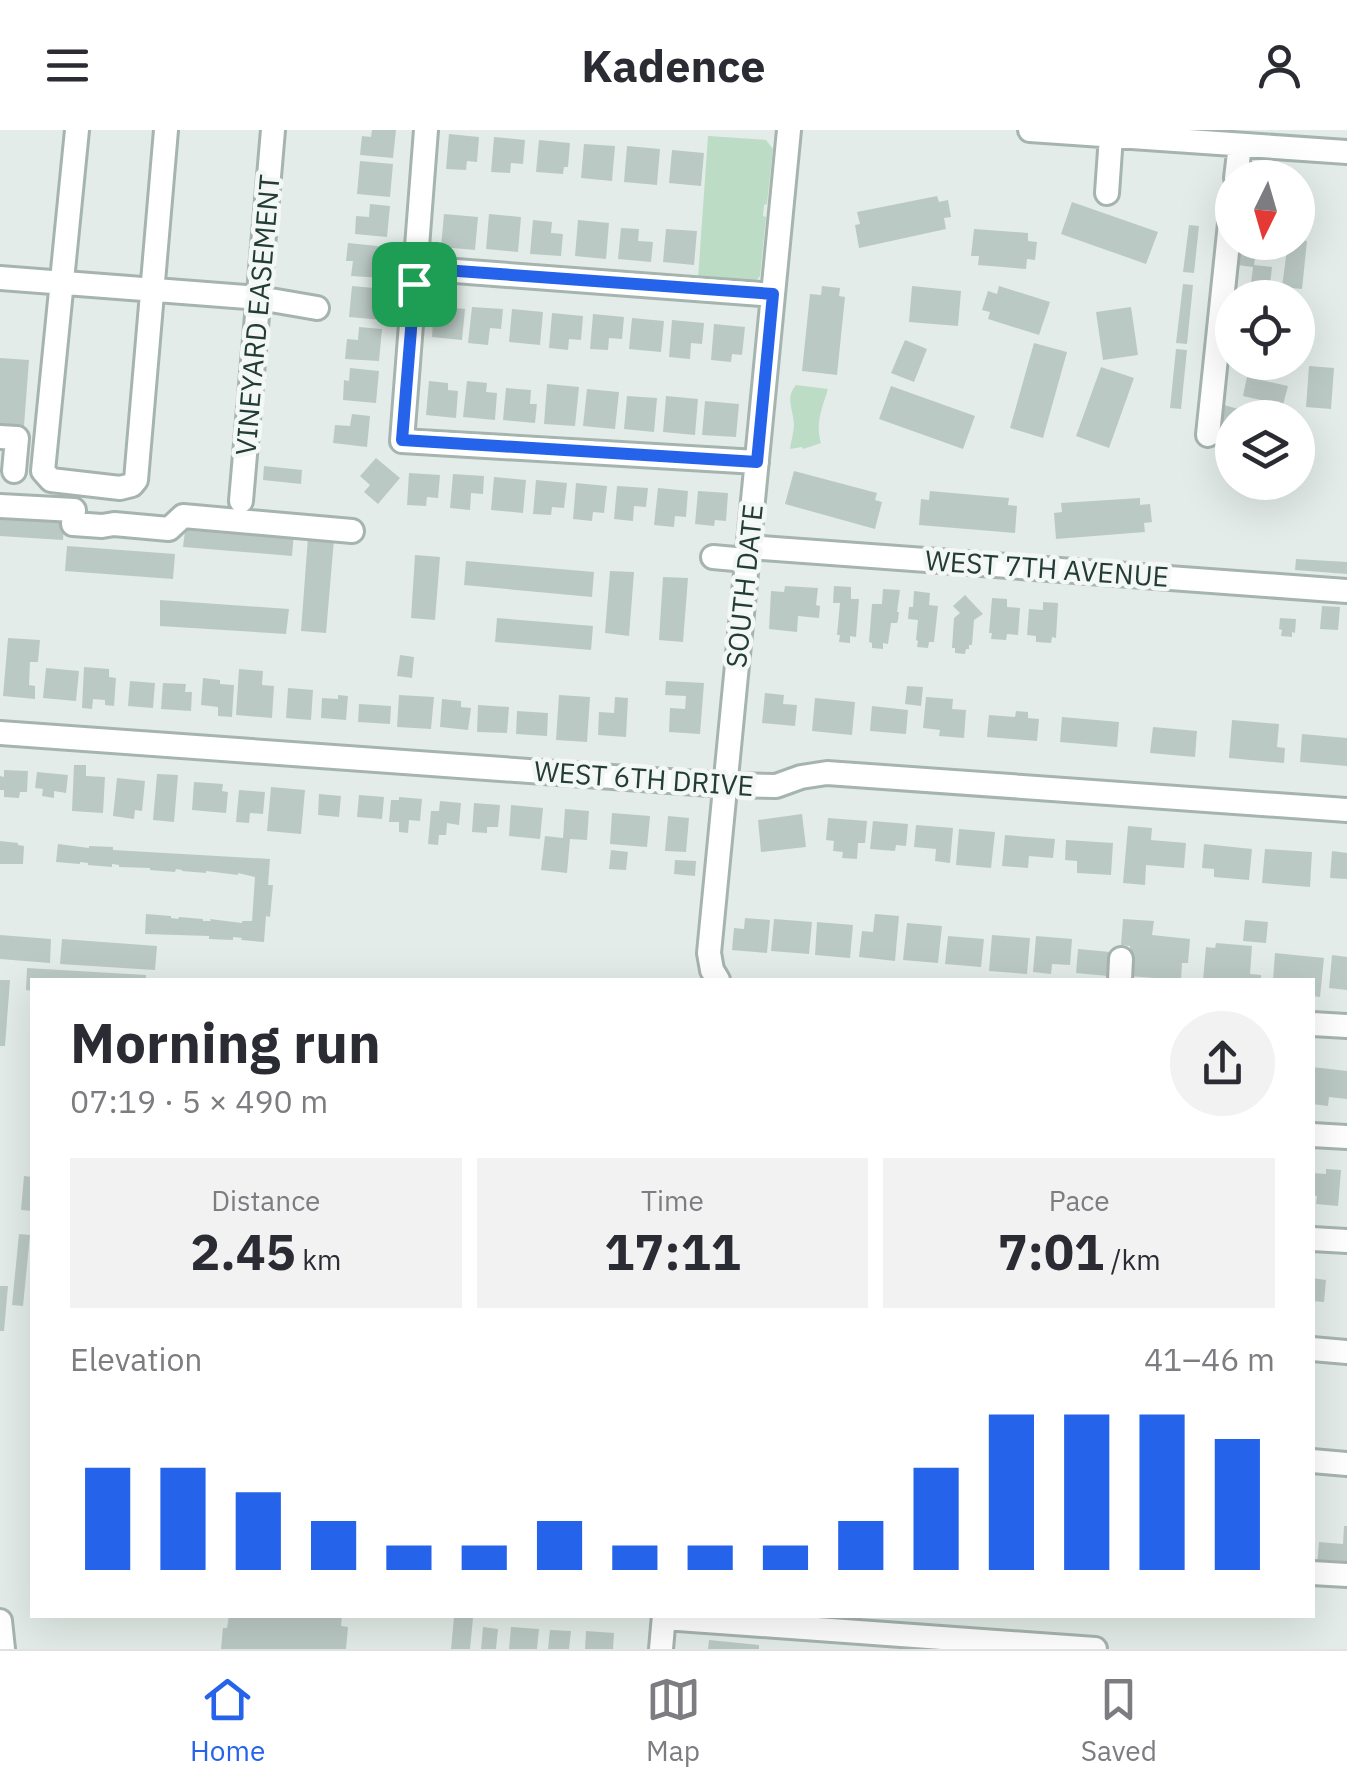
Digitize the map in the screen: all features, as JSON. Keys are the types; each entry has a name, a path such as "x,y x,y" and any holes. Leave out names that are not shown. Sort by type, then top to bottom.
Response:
{"street":[{"path":"76,130 43,471 51,480 120,488 132,486 136,480 166,130"},
{"name":"VINEYARD EASEMENT","path":"240,501 273,130"},
{"path":"426,130 402,440 757,462"},
{"name":"SOUTH DATE","path":"717,978 709,953 789,130"},
{"path":"1030,130 1347,152"},
{"path":"1108,193 1111,136"},
{"path":"1238,160 1240,145"},
{"path":"1208,435 1226,260"},
{"path":"416,268 773,294"},
{"path":"0,278 259,298 318,308"},
{"path":"0,437 17,438 14,471"},
{"path":"0,506 74,510 74,524 102,526 169,528 182,516 352,531"},
{"name":"WEST 7TH AVENUE","path":"713,557 747,554 1347,591"},
{"name":"WEST 6TH DRIVE","path":"0,733 724,785 776,786 827,773 1347,810"},
{"path":"1315,1024 1347,1026"},
{"path":"1315,1135 1347,1137"},
{"path":"1315,1238 1347,1241"},
{"path":"1315,1350 1347,1352"},
{"path":"1315,1461 1347,1464"},
{"path":"1315,1572 1347,1575"},
{"path":"661,1649 664,1618"},
{"path":"690,1618 1095,1649"},
{"path":"0,1621 3,1649"}],"green space":[{"path":"708,136 766,140 773,149 764,205 760,276 755,282 698,279"},
{"path":"796,385 828,389 819,423 821,443 803,449 790,449 794,424 790,399"}],"building":[{"path":"372,130 396,130 393,158 360,155 362,136 371,137"},
{"path":"449,134 479,137 477,162 467,161 466,170 446,169"},
{"path":"494,137 525,140 523,164 511,163 510,173 491,172"},
{"path":"539,140 570,143 568,167 564,167 563,174 536,172"},
{"path":"584,144 615,146 612,181 581,178"},
{"path":"627,146 660,149 657,185 624,182"},
{"path":"672,150 704,153 701,186 669,183"},
{"path":"360,161 393,164 390,197 357,194"},
{"path":"937,196 939,202 948,200 951,217 944,218 946,229 859,248 857,212"},
{"path":"1072,202 1158,232 1146,264 1061,234"},
{"path":"370,204 390,206 387,237 355,234 356,216 369,217"},
{"path":"444,214 478,217 475,250 441,247"},
{"path":"489,214 521,217 518,252 486,249"},
{"path":"533,220 552,222 551,233 563,234 561,256 530,254"},
{"path":"578,220 609,223 606,259 575,256"},
{"path":"1189,225 1199,226 1194,273 1183,272"},
{"path":"621,228 639,229 638,241 653,242 651,262 618,259"},
{"path":"666,229 697,231 694,265 663,262"},
{"path":"974,229 1028,233 1028,241 1037,242 1035,260 1027,259 1026,269 978,265 979,256 971,256"},
{"path":"348,243 387,247 384,278 351,276 353,261 346,261"},
{"path":"1237,260 1255,260 1254,265 1272,267 1271,280 1251,280 1253,267 1237,265"},
{"path":"1286,260 1305,260 1303,280 1283,280"},
{"path":"1183,284 1193,285 1187,344 1176,343"},
{"path":"352,286 385,289 382,320 349,317"},
{"path":"822,286 840,288 839,296 845,297 837,375 802,371 810,294 821,295"},
{"path":"912,286 961,291 958,326 909,322"},
{"path":"999,286 1050,302 1039,335 988,319 990,312 982,310 988,291 997,294"},
{"path":"434,306 465,309 462,340 432,337"},
{"path":"472,307 503,309 501,329 490,328 488,345 468,343"},
{"path":"1131,307 1138,355 1103,360 1096,312"},
{"path":"512,309 543,312 540,345 509,342"},
{"path":"552,313 583,316 581,340 569,339 568,350 549,348"},
{"path":"593,314 624,317 622,339 609,338 608,350 590,349"},
{"path":"632,318 664,321 661,352 629,349"},
{"path":"672,320 704,323 702,344 691,343 690,359 669,357"},
{"path":"714,324 745,327 742,355 732,354 731,362 711,360"},
{"path":"359,327 382,329 379,361 345,359 347,339 358,340"},
{"path":"905,340 927,349 914,382 891,373"},
{"path":"1034,343 1067,352 1043,438 1010,428"},
{"path":"1176,349 1187,350 1181,409 1170,408"},
{"path":"0,358 29,360 24,426 0,424"},
{"path":"1315,366 1334,368 1331,409 1315,408 1315,400 1307,400 1308,380 1315,380"},
{"path":"1101,367 1134,378 1109,448 1076,436"},
{"path":"350,368 379,371 376,403 343,400 344,380 349,381"},
{"path":"1246,380 1288,386 1284,400 1243,396"},
{"path":"429,381 448,383 448,390 458,391 456,418 426,415"},
{"path":"467,381 487,383 486,392 497,393 495,420 463,417"},
{"path":"547,384 579,387 575,426 544,424"},
{"path":"891,386 975,416 963,449 879,419"},
{"path":"506,388 531,390 530,404 537,404 535,423 503,420"},
{"path":"587,389 619,392 615,429 583,426"},
{"path":"627,396 657,398 654,432 624,429"},
{"path":"666,396 698,399 695,435 663,432"},
{"path":"705,401 739,404 736,437 702,435"},
{"path":"352,414 370,416 367,447 333,443 335,425 350,426"},
{"path":"376,458 400,478 378,504 364,492 370,485 360,476"},
{"path":"264,466 302,470 301,484 263,480"},
{"path":"794,471 877,493 875,500 882,502 875,529 785,504"},
{"path":"409,473 440,475 438,498 427,497 426,506 407,505"},
{"path":"453,474 484,476 483,494 471,493 470,510 450,508"},
{"path":"494,477 526,480 523,513 491,510"},
{"path":"536,480 567,483 564,508 552,507 551,515 533,514"},
{"path":"576,483 607,486 604,513 593,512 592,521 573,519"},
{"path":"617,486 648,488 646,507 634,506 633,521 614,519"},
{"path":"658,488 688,491 686,517 675,516 674,527 654,525"},
{"path":"698,491 728,493 726,521 715,520 714,526 695,524"},
{"path":"930,491 1009,498 1008,505 1017,506 1015,533 919,525 921,499 929,500"},
{"path":"1140,498 1140,505 1150,504 1152,522 1144,523 1145,532 1056,539 1054,513 1062,512 1061,503"},
{"path":"0,513 65,515 63,540 0,536"},
{"path":"186,523 294,532 292,556 183,547"},
{"path":"308,537 334,539 326,633 301,631"},
{"path":"67,546 175,554 173,579 65,571"},
{"path":"415,555 440,557 435,620 411,618"},
{"path":"1296,559 1347,562 1347,574 1295,570"},
{"path":"466,561 594,572 592,597 464,585"},
{"path":"610,571 634,572 629,636 605,633"},
{"path":"663,577 688,578 683,642 659,640"},
{"path":"785,586 818,588 819,618 798,616 797,632 769,629 771,591 784,592"},
{"path":"834,586 851,587 851,599 859,599 856,637 850,636 850,643 839,642 837,635 840,603 833,603"},
{"path":"883,589 900,590 898,620 891,623 888,644 883,643 883,649 872,648 872,604 882,604"},
{"path":"914,591 930,593 929,605 938,606 934,642 929,642 928,648 917,647 918,620 908,619"},
{"path":"965,595 983,614 974,620 972,645 965,654 955,653 952,648 954,618 960,613 953,606"},
{"path":"992,598 1007,599 1007,607 1020,608 1018,635 1007,634 1006,640 991,639"},
{"path":"160,600 289,609 286,634 160,626"},
{"path":"1043,602 1058,603 1056,638 1052,637 1051,643 1036,642 1036,636 1027,635 1029,609 1043,610"},
{"path":"1322,606 1340,607 1338,630 1320,629"},
{"path":"497,618 593,626 591,650 495,642"},
{"path":"1280,618 1296,619 1292,637 1281,636"},
{"path":"8,638 40,640 38,662 30,662 29,685 35,686 35,699 3,696"},
{"path":"400,655 414,657 412,678 397,676"},
{"path":"84,667 109,669 109,677 116,678 114,706 93,699 92,709 82,708"},
{"path":"46,668 79,671 76,701 43,698"},
{"path":"239,669 263,671 262,685 274,686 272,718 236,715"},
{"path":"203,678 234,685 232,717 218,716 218,707 201,705"},
{"path":"130,681 155,683 153,708 128,706"},
{"path":"666,681 704,683 700,734 669,732 670,708 685,709 686,696 665,695"},
{"path":"163,683 186,684 185,692 192,692 191,711 161,709"},
{"path":"907,686 923,687 921,706 905,704"},
{"path":"288,688 313,690 311,720 286,718"},
{"path":"765,693 784,695 783,704 797,705 795,726 762,723"},
{"path":"338,695 348,696 346,720 321,718 322,698 338,699"},
{"path":"399,695 434,697 431,729 397,727"},
{"path":"559,695 590,697 587,742 556,740"},
{"path":"615,697 628,698 626,737 598,735 599,712 614,713"},
{"path":"926,697 953,699 952,709 966,710 964,738 939,736 940,730 923,728"},
{"path":"815,698 855,702 852,735 812,731"},
{"path":"442,699 461,701 461,707 471,708 468,730 440,727"},
{"path":"359,704 391,706 390,724 358,722"},
{"path":"478,705 509,707 507,733 477,732"},
{"path":"872,706 908,710 906,734 870,731"},
{"path":"517,711 548,713 547,736 516,734"},
{"path":"1016,711 1039,719 1037,741 987,737 989,715 1015,717"},
{"path":"1062,717 1119,722 1117,747 1060,742"},
{"path":"1232,720 1279,724 1277,747 1285,748 1284,763 1229,758"},
{"path":"1153,727 1197,731 1195,757 1150,753"},
{"path":"1302,734 1347,738 1347,766 1300,762"},
{"path":"74,765 86,765 86,776 105,777 103,813 72,811"},
{"path":"4,770 28,771 27,792 20,792 19,798 4,797 0,776 4,777"},
{"path":"37,772 68,775 66,793 54,791 54,798 42,796 43,789 35,788"},
{"path":"157,774 178,775 174,822 153,820"},
{"path":"117,778 145,781 142,811 135,810 134,819 113,816"},
{"path":"194,782 223,784 222,791 228,792 226,813 192,810"},
{"path":"271,787 305,790 301,834 267,831"},
{"path":"239,790 265,792 263,814 250,813 249,823 236,822"},
{"path":"319,794 341,796 339,817 318,815"},
{"path":"359,795 384,797 382,819 357,817"},
{"path":"422,799 420,821 409,820 408,833 399,832 399,822 389,822 391,800"},
{"path":"440,801 461,803 459,825 447,823 446,835 439,835 438,845 428,844 431,811 439,811"},
{"path":"474,803 500,805 498,827 487,827 487,833 472,832"},
{"path":"511,805 543,808 540,839 509,836"},
{"path":"565,809 589,811 587,840 570,839 567,873 541,870 545,836 563,838"},
{"path":"612,813 650,816 647,847 610,844"},
{"path":"802,814 806,847 761,852 758,820"},
{"path":"668,816 689,818 686,852 665,851"},
{"path":"828,818 867,821 865,843 858,843 857,859 842,858 843,852 833,851 834,841 826,840"},
{"path":"873,821 908,824 906,846 896,845 895,851 870,849"},
{"path":"916,825 953,828 950,863 935,861 936,849 914,847"},
{"path":"1128,826 1152,828 1151,840 1186,843 1184,868 1146,865 1145,885 1123,883"},
{"path":"959,829 995,832 991,868 956,865"},
{"path":"1005,835 1055,839 1053,858 1029,856 1028,868 1002,866"},
{"path":"1066,840 1113,843 1111,875 1077,873 1077,861 1065,860"},
{"path":"0,841 24,846 23,864 0,864"},
{"path":"58,844 270,859 268,885 273,885 264,942 145,934 146,914 203,921 252,921 255,877 56,862"},
{"path":"1204,844 1252,849 1249,880 1214,877 1214,869 1202,868"},
{"path":"1265,849 1312,852 1310,887 1262,883"},
{"path":"611,850 628,852 626,870 609,869"},
{"path":"1332,851 1347,853 1347,879 1330,878"},
{"path":"675,860 696,861 695,876 674,874"},
{"path":"875,914 899,916 895,961 859,957 862,931 873,932"},
{"path":"745,918 770,920 767,953 732,950 734,928 744,929"},
{"path":"774,919 812,922 809,954 771,951"},
{"path":"1123,919 1154,921 1152,935 1190,939 1188,963 1182,963 1181,978 1129,976 1130,946 1121,945"},
{"path":"1245,920 1268,922 1266,943 1243,941"},
{"path":"817,922 853,925 850,958 815,955"},
{"path":"907,923 942,926 938,963 903,960"},
{"path":"0,935 51,939 50,963 0,959"},
{"path":"992,935 1030,938 1027,974 989,971"},
{"path":"948,936 984,939 981,967 945,964"},
{"path":"1036,936 1072,939 1070,965 1052,964 1051,974 1033,972"},
{"path":"62,939 157,946 155,970 60,964"},
{"path":"1216,943 1252,946 1250,974 1261,978 1203,978 1206,947 1215,948"},
{"path":"1078,949 1110,952 1108,976 1076,973"},
{"path":"1275,953 1324,958 1320,997 1315,996 1315,978 1273,978"},
{"path":"1332,955 1347,957 1347,990 1329,988"},
{"path":"27,968 146,975 30,978 30,991 26,990"},
{"path":"0,980 10,980 5,1046 0,1046"},
{"path":"1315,1067 1347,1071 1347,1099 1329,1097 1328,1106 1315,1104"},
{"path":"1326,1169 1341,1170 1338,1206 1316,1204 1315,1173 1326,1174"},
{"path":"24,1176 30,1177 30,1211 21,1210"},
{"path":"19,1234 30,1235 23,1306 12,1305"},
{"path":"1315,1278 1326,1280 1324,1302 1315,1301"},
{"path":"0,1286 8,1286 4,1331 0,1331"},
{"path":"1344,1526 1347,1568 1317,1565 1319,1542 1343,1544"},
{"path":"229,1618 342,1618 341,1626 348,1627 346,1649 221,1649 223,1628 227,1628"},
{"path":"454,1618 473,1618 470,1649 451,1649"},
{"path":"483,1627 498,1629 496,1649 481,1649"},
{"path":"511,1627 539,1629 537,1649 509,1649"},
{"path":"550,1630 571,1631 569,1649 548,1649"},
{"path":"586,1631 614,1633 613,1649 585,1649"},
{"path":"709,1640 759,1645 759,1649 708,1649"}],"route":[{"path":"416,268 773,294 757,462 402,440 414,284 416,268"}]}
